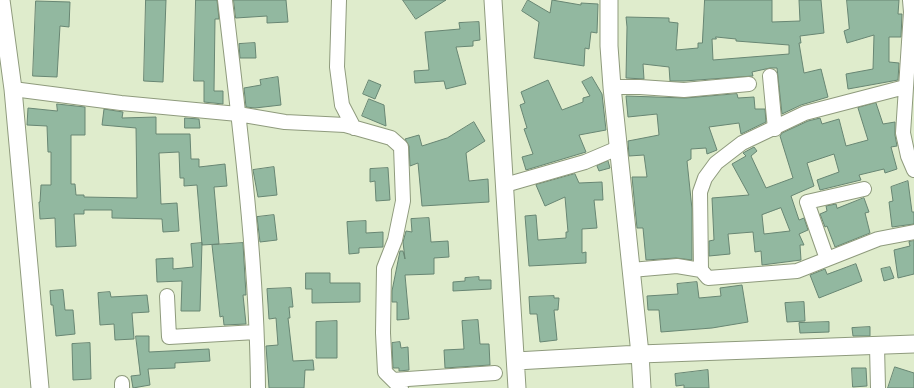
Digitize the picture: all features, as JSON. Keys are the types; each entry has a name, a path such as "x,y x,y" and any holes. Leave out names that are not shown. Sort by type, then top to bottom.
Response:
{"street":[{"path":"1,0 13,89 40,388"},
{"path":"225,0 238,114 251,255 258,388"},
{"path":"339,0 337,67 342,105 354,128"},
{"path":"493,0 517,388"},
{"path":"609,0 609,46 612,87 640,354 642,388"},
{"path":"910,0 911,12 903,133 911,153 914,170"},
{"path":"770,76 775,129"},
{"path":"612,87 684,90 749,84"},
{"path":"701,270 700,192 705,178 716,163 742,143 775,129 805,113 905,87"},
{"path":"13,89 121,103 238,114 285,122 345,125 391,138 401,147 403,201 395,240 384,268 383,333 385,372 397,384 495,373"},
{"path":"505,185 585,162 618,148"},
{"path":"827,259 807,202 864,189"},
{"path":"631,270 677,266 701,270 708,278 797,271 878,239 914,232"},
{"path":"167,296 169,337 256,332"},
{"path":"516,361 640,354 914,344"},
{"path":"877,346 878,388"}],"building":[{"path":"146,0 166,0 163,82 144,81"},
{"path":"196,0 217,0 219,19 215,19 214,91 223,91 223,104 204,102 204,81 194,81"},
{"path":"234,0 286,0 288,22 267,23 267,16 236,18"},
{"path":"403,0 446,0 416,19"},
{"path":"528,0 550,13 552,0 581,5 581,3 598,4 597,33 591,32 589,49 585,48 584,66 534,58 539,22 522,11"},
{"path":"705,0 772,0 772,22 800,21 799,0 821,0 824,33 800,36 801,43 799,43 804,73 821,69 828,97 801,105 782,114 777,68 752,72 753,76 670,81 669,67 643,64 644,79 626,78 626,17 669,18 669,22 678,23 676,50 698,48 698,43 702,43","holes":["716,37 736,39 736,41 789,45 789,54 713,60 712,39 716,39"]},
{"path":"847,0 899,0 898,14 902,14 901,37 889,37 889,62 899,63 898,80 848,89 846,74 873,69 874,35 847,43 844,31 849,29"},
{"path":"36,1 70,2 69,27 60,26 57,77 33,76"},
{"path":"479,22 480,40 473,41 473,46 456,47 466,84 446,89 444,81 415,83 414,71 429,70 425,32 460,29 459,23"},
{"path":"255,43 256,58 240,58 239,44"},
{"path":"278,77 281,105 255,108 246,107 244,88 261,85 260,80"},
{"path":"592,77 602,94 606,130 579,135 586,152 526,170 522,157 533,154 524,129 527,128 520,105 525,103 521,92 548,80 562,110 583,102 583,98 590,96 582,82"},
{"path":"369,80 381,85 375,99 363,94"},
{"path":"737,94 738,98 754,97 755,109 765,109 766,122 741,134 739,123 709,127 717,150 707,154 706,148 691,149 691,159 687,161 692,209 692,260 676,258 646,260 643,228 637,228 632,177 647,177 644,155 629,156 628,141 659,135 657,114 628,117 626,96 685,98"},
{"path":"369,99 384,105 386,126 362,116"},
{"path":"876,103 883,124 895,122 897,146 891,147 897,169 885,173 884,169 859,175 861,180 820,190 817,180 839,172 834,154 807,163 814,186 791,196 799,220 804,218 808,230 799,234 804,245 800,245 801,260 762,265 761,251 755,252 753,232 728,234 730,254 709,256 709,241 714,240 712,198 749,195 732,164 746,156 743,153 754,147 757,151 751,156 766,188 793,178 780,136 782,133 808,121 820,118 822,124 839,119 846,146 868,140 858,108","holes":["781,208 790,231 764,234 762,215"]},
{"path":"57,104 85,107 85,135 71,135 71,184 75,184 76,195 84,195 84,197 137,198 136,128 102,125 104,109 123,112 122,118 156,117 156,134 190,134 191,159 199,159 199,167 225,164 227,186 214,187 219,244 202,245 197,185 184,186 184,178 180,178 179,152 159,153 161,204 177,203 179,231 163,232 162,219 112,218 112,210 84,210 84,214 74,214 76,246 56,247 55,218 40,219 39,202 41,185 51,185 51,152 48,152 47,126 27,125 28,108 57,111"},
{"path":"185,118 199,119 200,128 185,128"},
{"path":"474,122 485,141 466,153 469,181 488,179 489,202 422,206 418,163 410,166 409,146 405,139 419,135 422,146 447,138"},
{"path":"608,161 610,168 599,171 597,166"},
{"path":"274,167 277,195 258,197 253,170"},
{"path":"388,168 390,200 376,201 375,181 370,182 370,169"},
{"path":"575,174 579,183 602,182 603,200 594,200 597,228 582,229 582,253 586,252 586,263 529,266 525,216 536,215 538,240 566,238 566,232 568,232 565,197 545,206 536,185"},
{"path":"908,181 912,212 914,212 914,224 892,227 889,202 893,201 891,187"},
{"path":"864,198 869,212 865,213 870,233 835,247 827,226 825,227 820,214 827,211 826,206 836,204 837,208"},
{"path":"274,215 277,240 260,242 257,217"},
{"path":"429,218 431,242 448,241 449,257 434,258 434,274 405,275 409,319 397,320 397,302 392,302 392,291 400,251 403,251 405,259 403,242 406,231 412,232 411,219"},
{"path":"366,221 366,233 383,232 383,247 359,248 359,253 349,254 347,222"},
{"path":"914,241 914,274 898,278 894,250 910,246 909,242"},
{"path":"202,243 200,311 181,311 182,281 157,282 156,259 173,258 173,269 193,267 191,244"},
{"path":"243,243 246,295 243,295 246,324 224,325 223,316 220,317 212,245"},
{"path":"856,264 862,281 819,298 810,275 825,269 827,274"},
{"path":"890,267 894,278 884,281 881,269"},
{"path":"306,273 330,273 330,283 360,283 360,302 312,303 312,289 306,289"},
{"path":"479,277 479,280 491,280 491,289 453,291 453,282 465,281 465,278"},
{"path":"697,282 699,298 721,296 720,288 742,285 748,322 712,328 661,332 659,310 648,310 647,296 678,294 677,284"},
{"path":"291,288 293,307 289,307 290,318 288,318 293,361 313,360 314,370 305,370 304,388 269,388 266,346 278,345 276,318 269,319 267,289"},
{"path":"63,290 65,310 73,310 75,334 56,336 50,291"},
{"path":"110,292 111,297 147,295 149,312 132,313 134,339 115,340 114,324 100,325 98,293"},
{"path":"554,296 554,298 559,298 558,310 554,310 557,340 540,342 537,314 530,314 529,297"},
{"path":"804,302 805,321 787,322 785,303"},
{"path":"478,320 480,344 489,344 490,365 445,368 444,350 464,349 462,321"},
{"path":"337,321 337,358 316,358 316,322"},
{"path":"829,322 829,332 800,333 799,323"},
{"path":"870,327 870,336 853,336 852,328"},
{"path":"136,336 149,336 149,352 209,349 210,361 175,363 175,368 148,369 150,385 133,388 131,376 140,375"},
{"path":"400,342 401,348 408,347 409,370 399,371 399,368 393,368 392,343"},
{"path":"90,343 91,379 73,380 72,344"},
{"path":"895,367 914,373 914,388 888,388"},
{"path":"852,368 866,368 867,386 853,387"},
{"path":"708,370 709,388 684,388 684,385 676,386 675,374"}]}
